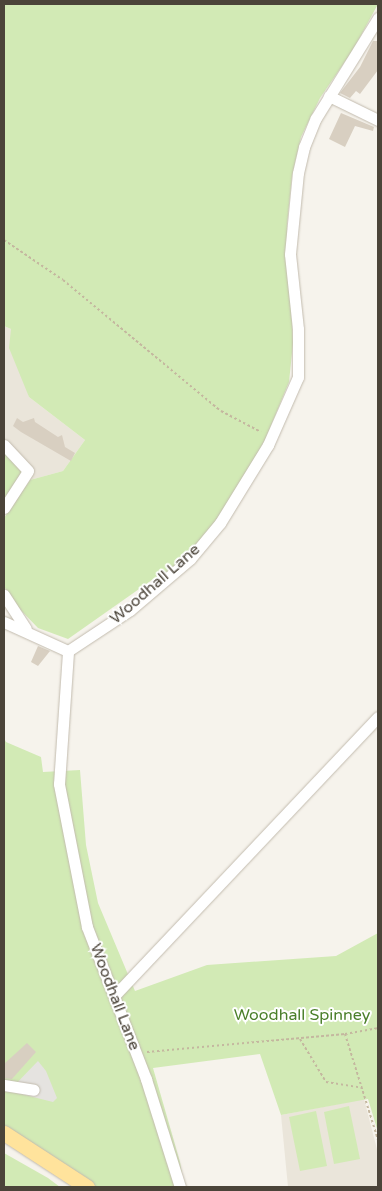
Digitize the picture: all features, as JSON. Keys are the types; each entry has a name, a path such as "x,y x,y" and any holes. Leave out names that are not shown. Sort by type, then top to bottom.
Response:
{"main road":[{"path":"4,1133 87,1187"}],"street":[{"name":"Woodhall Lane","path":"180,1187 136,1053 87,927 59,784 68,651 130,610 190,559 244,489 272,438 298,377 298,329 290,254 298,173 316,118 378,18"},
{"path":"329,96 378,120"},
{"path":"4,445 28,471 4,508"},
{"path":"4,595 26,630"},
{"path":"4,622 26,630 68,651"},
{"path":"114,996 378,717"},
{"path":"4,1085 34,1090"}],"path":[{"path":"4,240 63,280 221,411 272,438"},
{"path":"136,1053 300,1039 378,1028"},
{"path":"345,1034 378,1140"},
{"path":"300,1039 326,1082 362,1088"}],"shaded area":[{"path":"4,326 11,329 29,397 85,440 63,471 30,480 4,452"},
{"path":"38,1061 46,1071 57,1098 53,1102 9,1091"},
{"path":"364,1099 378,1153 378,1187 288,1187 281,1115"}],"green space":[{"path":"4,4 378,4 353,50 320,98 301,137 292,176 287,225 293,343 289,382 265,440 219,519 193,551 163,577 159,575 68,639 38,628 12,601 4,586 4,518 30,480 63,471 85,440 29,397 9,348 11,329 4,326"},
{"path":"4,452 24,473 4,501"},
{"name":"Woodhall Spinney","path":"4,738 6,742 41,757 43,772 80,770 86,845 98,903 135,991 207,965 336,956 378,933 378,1132 368,1099 281,1115 260,1054 153,1068 180,1162 184,1185 181,1187 93,1187 4,1128"},
{"path":"349,1106 360,1159 334,1164 324,1112"},
{"path":"316,1111 327,1166 300,1171 289,1117"},
{"path":"4,1153 48,1178 60,1187 4,1187"}],"building":[{"path":"373,41 378,41 378,70 360,94 356,91 350,98 340,93 360,67"},
{"path":"341,113 374,127 373,131 355,126 345,147 329,139"},
{"path":"17,418 23,422 34,418 35,422 58,437 62,435 65,447 75,453 71,461 13,426"},
{"path":"38,646 50,651 38,666 31,662"},
{"path":"27,1043 36,1052 12,1079 4,1078 4,1064"}]}
